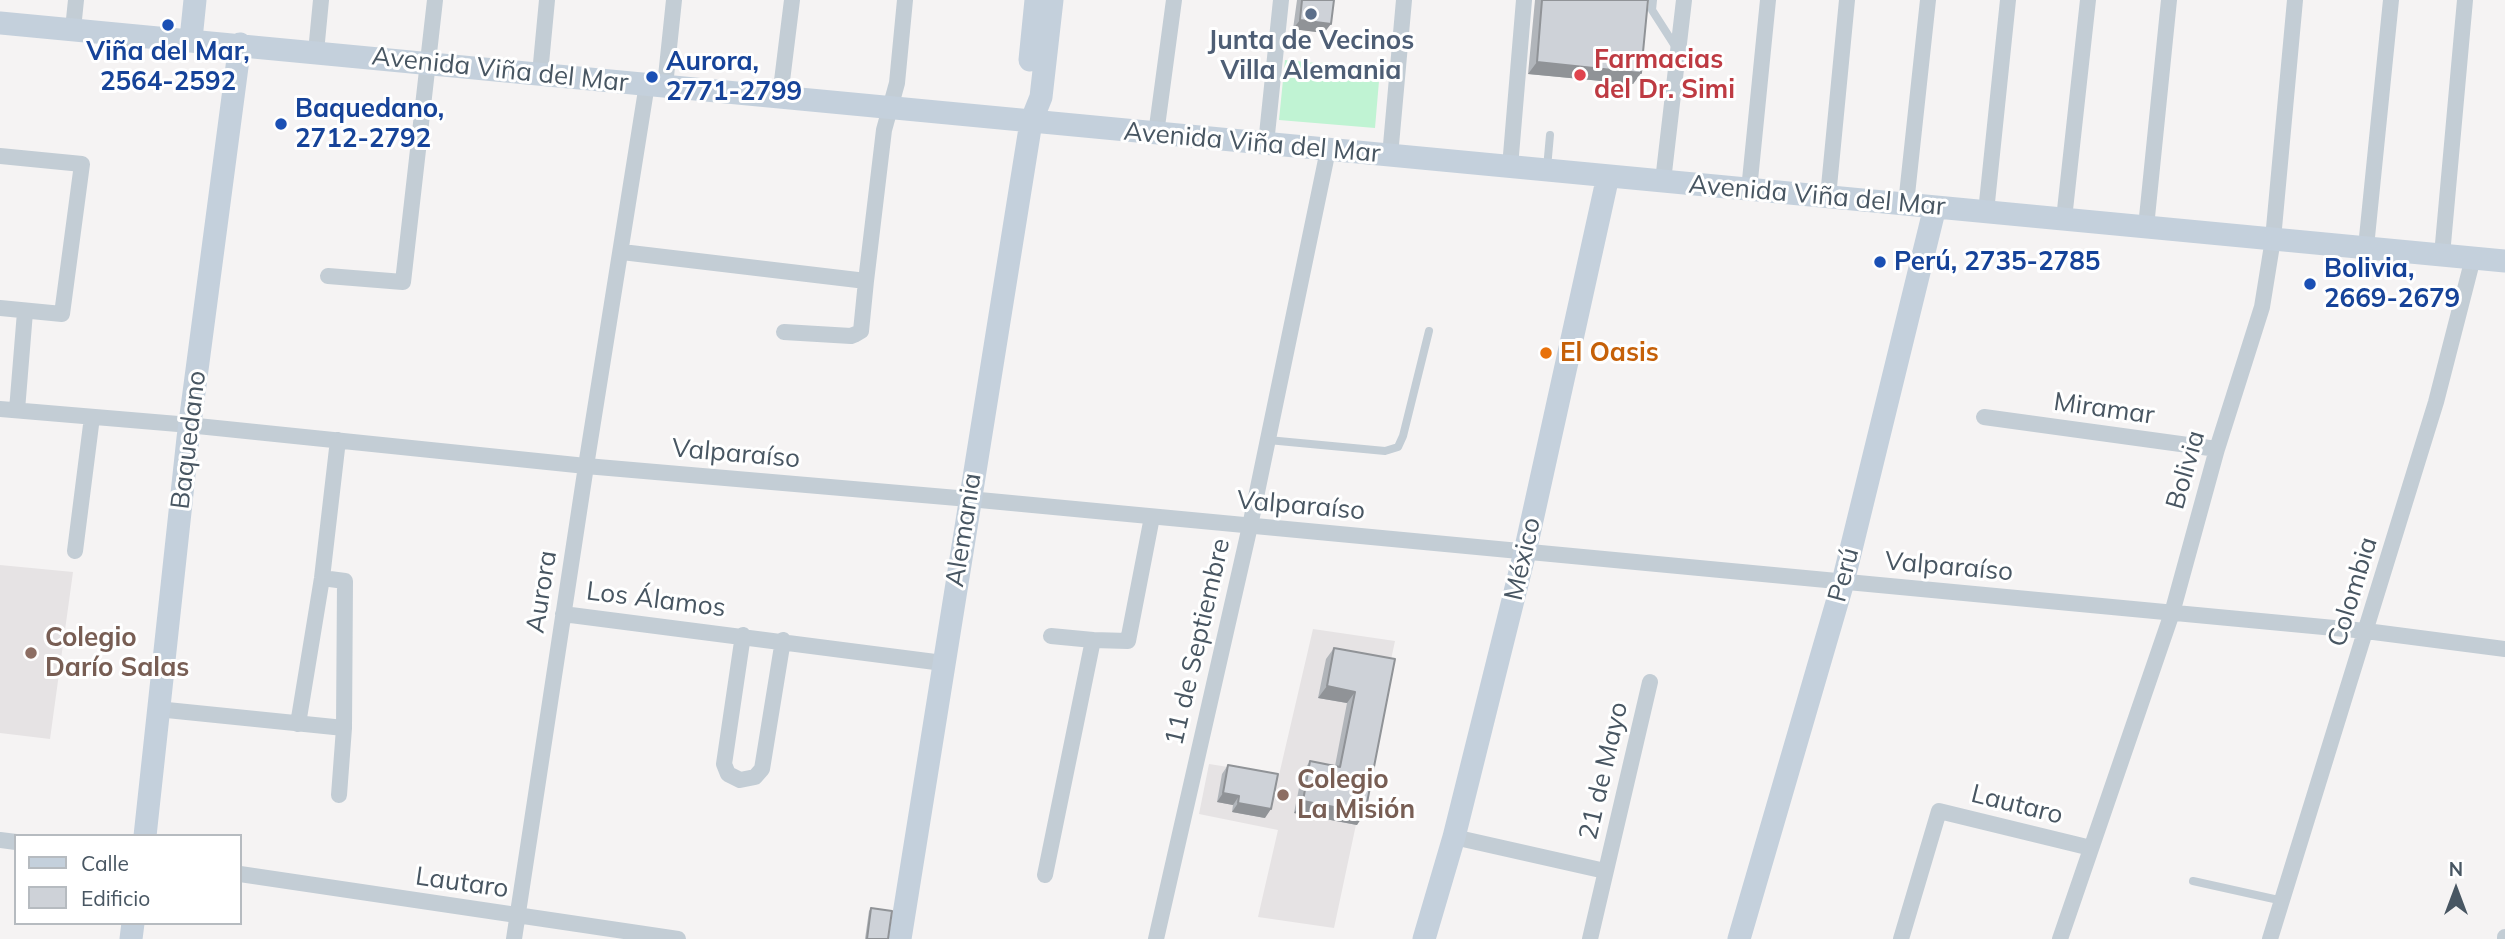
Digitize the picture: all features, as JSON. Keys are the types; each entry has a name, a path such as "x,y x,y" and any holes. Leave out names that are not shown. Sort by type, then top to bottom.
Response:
{"main road":[{"path":"191,40 195,0"},
{"name":"Alemania","path":"1031,122 1028,84 1036,0"},
{"name":"Alemania","path":"900,939 1031,122 1041,97 1052,0"},
{"name":"Avenida Viña del Mar","path":"0,23 2505,261"},
{"name":"Baquedano","path":"145,834 190,425 240,44"},
{"name":"México","path":"1424,939 1454,836 1525,552 1608,176"},
{"name":"Perú","path":"1739,939 1843,582 1935,207"}],"street":[{"path":"73,29 76,0"},
{"path":"316,52 321,0"},
{"path":"328,276 403,282 435,0"},
{"path":"540,74 547,0"},
{"name":"Aurora","path":"514,939 586,466 622,253 674,0"},
{"path":"780,97 792,0"},
{"path":"784,332 850,336 861,331 884,130 897,83 905,0"},
{"path":"1156,134 1174,0"},
{"path":"1266,144 1281,0"},
{"path":"1390,156 1404,0"},
{"path":"1510,167 1524,0"},
{"path":"1663,181 1684,0"},
{"path":"1749,190 1768,0"},
{"path":"1828,197 1847,0"},
{"path":"1906,204 1928,0"},
{"path":"1986,212 2008,0"},
{"path":"2064,219 2088,0"},
{"path":"2147,227 2169,0"},
{"name":"Bolivia","path":"2060,939 2172,613 2217,449 2262,307 2273,239 2295,0"},
{"path":"2366,247 2390,0"},
{"path":"2442,255 2465,0"},
{"name":"11 de Septiembre","path":"1156,939 1250,526 1328,150"},
{"path":"0,156 82,164 62,314 0,309"},
{"path":"622,253 866,281"},
{"name":"Colombia","path":"2270,939 2436,402 2473,258"},
{"path":"18,410 25,312"},
{"name":"Valparaíso","path":"0,409 2366,631 2505,649"},
{"path":"75,551 92,416"},
{"name":"Miramar","path":"1984,417 2217,449"},
{"path":"298,724 322,578 338,440"},
{"path":"1051,636 1128,641 1152,517"},
{"path":"322,578 345,581 344,728 339,795"},
{"name":"Los Álamos","path":"563,614 783,640 943,663"},
{"name":"Los Álamos","path":"743,635 724,764 728,775 740,780 755,777 762,769 783,640"},
{"path":"1045,875 1093,639"},
{"name":"21 de Mayo","path":"1590,939 1650,682"},
{"path":"157,709 344,728"},
{"name":"Lautaro","path":"1900,939 1939,811 2091,848"},
{"name":"21 de Mayo","path":"1454,836 1605,871"},
{"name":"Lautaro","path":"242,874 678,939"}],"lane":[{"path":"1653,0 1652,9 1678,51"},
{"path":"1546,170 1550,135"},
{"path":"1268,440 1385,451 1398,447 1429,331"},
{"path":"2193,881 2283,901"}],"shaded area":[{"name":"Colegio Darío Salas","path":"0,565 73,572 50,739 0,733"},
{"name":"Colegio La Misión","path":"1313,629 1395,641 1334,928 1258,917 1278,830 1199,814 1209,764 1279,775"}],"green space":[{"path":"1285,60 1380,69 1375,128 1279,120"}],"building":[{"path":"1302,0 1334,0 1331,24 1300,20"},
{"path":"1542,0 1648,0 1641,73 1537,62"},
{"path":"1334,648 1395,659 1365,813 1303,801 1310,761 1340,767 1355,692 1327,686"},
{"path":"1228,765 1278,774 1271,809 1238,803 1239,796 1223,793"},
{"path":"871,908 892,911 888,939 867,939"}],"place":[{"name":"Junta de Vecinos Villa Alemania","path":"1311,14"},
{"name":"Viña del Mar, 2564-2592","path":"168,25"},
{"name":"Farmacias del Dr. Simi","path":"1580,75"},
{"name":"Aurora, 2771-2799","path":"652,77"},
{"name":"Baquedano, 2712-2792","path":"281,124"},
{"name":"Perú, 2735-2785","path":"1880,262"},
{"name":"Bolivia, 2669-2679","path":"2310,284"},
{"name":"El Oasis","path":"1546,353"},
{"name":"Colegio Darío Salas","path":"31,653"},
{"name":"Colegio La Misión","path":"1283,795"}]}
